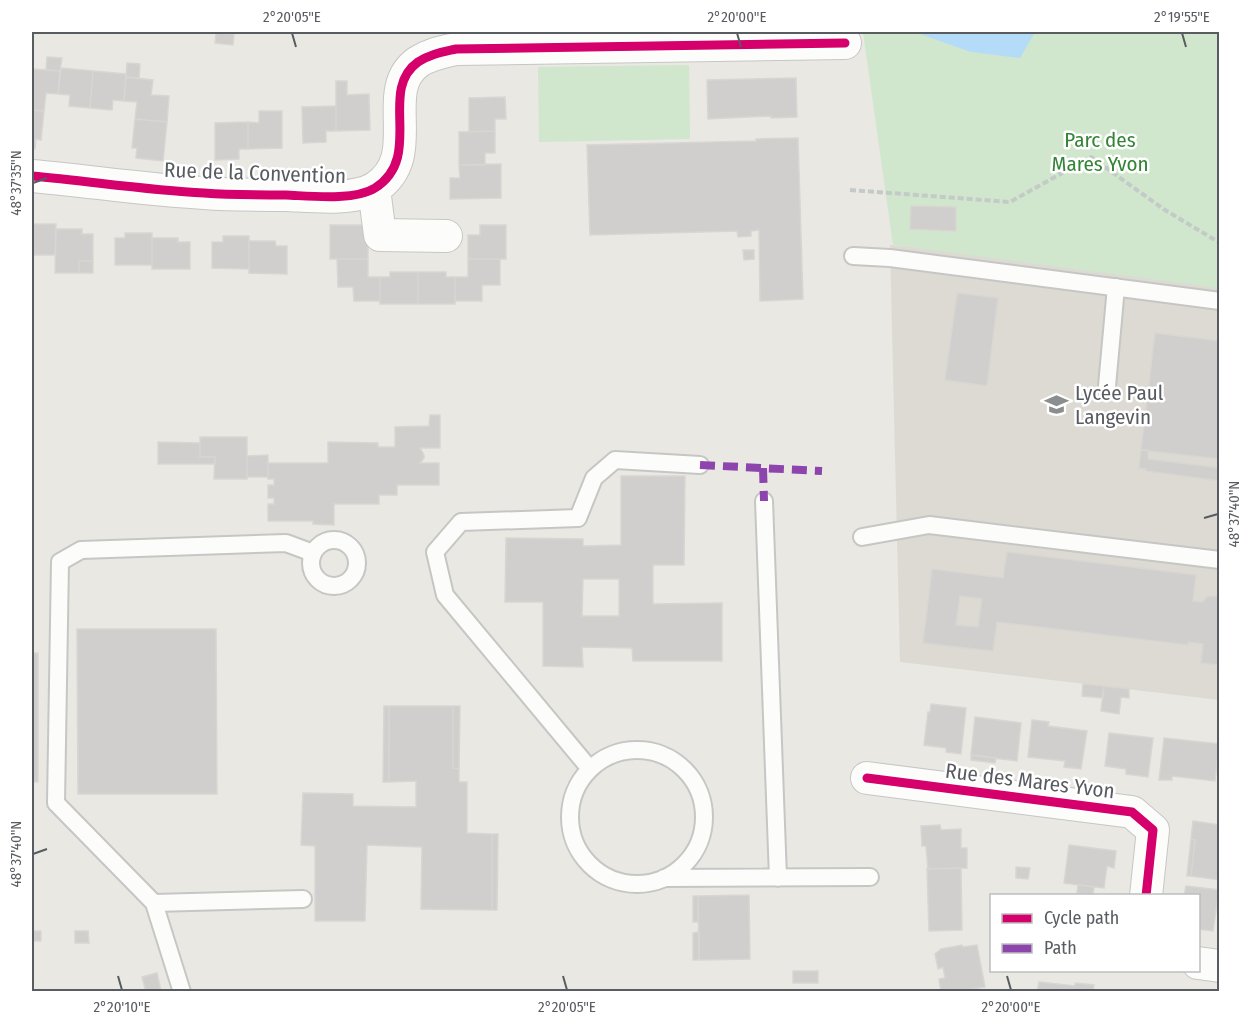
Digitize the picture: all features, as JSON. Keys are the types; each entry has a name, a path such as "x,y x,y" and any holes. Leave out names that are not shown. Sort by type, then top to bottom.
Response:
{"street":[{"name":"Rue de la Convention","path":"32,176 203,193 346,197 374,189 391,175 397,164 400,144 400,88 405,76 417,63 435,53 456,49 845,43"},
{"name":"Rue de la Convention","path":"374,189 380,235 446,236"},
{"name":"Rue des Mares Yvon","path":"867,778 1132,812 1153,830 1146,894"},
{"path":"1200,963 1220,966"}],"lane":[{"path":"853,256 890,258 1220,301"},
{"path":"1107,386 1116,287"},
{"path":"590,769 445,595 435,552 461,522 578,518 594,478 615,460 700,465"},
{"path":"764,501 778,878"},
{"path":"862,537 929,525 1220,560"},
{"path":"182,992 154,903 56,803 60,562 81,550 285,543 313,553"},
{"path":"632,750 648,750 663,754 688,773 697,786 704,816 703,831 698,846 678,870 664,878 650,883 634,884 604,875 592,866 574,841 570,810 574,795 580,781 602,759 632,750"},
{"path":"664,878 870,878"},
{"path":"154,903 303,899"}],"path":[{"path":"850,190 1010,202 1091,157 1165,210 1220,243"}],"shaded area":[{"name":"Lycée Paul Langevin","path":"890,245 1219,280 1219,700 900,662"}],"green space":[{"name":"Parc des Mares Yvon","path":"863,32 1219,32 1219,288 893,245"},
{"path":"689,65 690,139 539,142 538,67"}],"water":[{"path":"920,32 1035,32 1020,58 971,52"}],"building":[{"path":"216,33 234,34 233,45 215,43"},
{"path":"47,57 62,58 60,71 46,70"},
{"path":"127,63 140,64 139,78 126,77"},
{"path":"61,68 93,71 90,108 69,106 70,95 58,94"},
{"path":"33,69 60,71 58,94 46,93 44,111 32,110"},
{"path":"93,71 126,74 124,101 113,100 112,110 90,108"},
{"path":"126,77 153,80 151,95 169,96 167,122 135,119 137,102 124,101"},
{"path":"796,78 797,117 708,119 707,80"},
{"path":"336,81 347,81 347,95 369,94 370,130 336,131"},
{"path":"505,97 506,119 495,119 495,131 469,132 469,98"},
{"path":"336,106 336,131 326,131 326,142 303,143 302,107"},
{"path":"32,110 44,111 41,140 36,139 35,149 32,149"},
{"path":"259,111 282,111 282,148 248,149 248,122 259,123"},
{"path":"135,119 167,122 163,161 136,158 137,148 132,148"},
{"path":"248,122 248,149 239,149 239,159 215,160 215,123"},
{"path":"495,131 495,153 485,153 485,165 459,165 459,132"},
{"path":"798,138 803,299 760,301 759,230 751,231 751,236 738,237 737,231 590,235 587,145"},
{"path":"501,164 501,198 450,199 450,178 460,178 459,165"},
{"path":"911,206 956,207 956,231 910,229"},
{"path":"32,224 56,224 55,255 32,255"},
{"path":"330,225 368,225 368,259 330,259"},
{"path":"480,225 506,225 506,259 468,259 468,235 480,235"},
{"path":"56,229 82,229 82,234 93,234 93,261 79,261 79,273 55,273"},
{"path":"125,233 152,233 152,265 115,265 115,238 125,238"},
{"path":"223,236 249,236 249,269 212,268 212,242 223,242"},
{"path":"152,238 178,238 178,242 190,242 190,269 152,269"},
{"path":"249,241 275,241 276,246 287,246 287,274 249,273"},
{"path":"743,250 754,250 754,259 744,260"},
{"path":"337,259 368,259 368,277 380,277 380,301 354,301 353,287 338,287"},
{"path":"468,259 500,259 500,285 482,285 482,301 455,301 455,277 468,277"},
{"path":"79,261 93,261 93,273 79,273"},
{"path":"390,272 418,272 418,304 380,304 380,277 390,277"},
{"path":"418,272 446,272 446,277 455,277 455,304 418,304"},
{"path":"957,293 998,298 987,386 945,380"},
{"path":"1155,333 1220,341 1220,459 1141,450"},
{"path":"430,415 440,415 440,448 420,448 424,458 420,463 439,463 439,485 397,485 397,495 379,495 379,504 334,504 334,525 313,524 313,521 268,521 268,504 274,504 274,498 268,498 268,485 274,485 274,479 268,479 268,463 328,463 328,442 378,443 378,447 395,447 395,427 429,426"},
{"path":"200,437 247,437 247,479 214,479 215,457 200,457"},
{"path":"158,442 200,443 200,457 215,457 215,464 158,464"},
{"path":"1141,450 1148,450 1148,459 1220,468 1220,481 1146,471 1146,469 1139,468"},
{"path":"268,455 268,477 247,477 247,456"},
{"path":"621,476 685,476 684,565 653,565 653,604 722,603 722,661 633,661 632,648 582,647 583,667 543,666 543,602 505,602 506,538 583,539 583,546 621,545","holes":["583,579 619,579 619,616 582,616"]},
{"path":"1007,552 1196,575 1193,601 1203,602 1207,596 1220,596 1220,665 1201,663 1203,644 1188,642 1188,645 997,622 993,651 923,643 932,569 1003,578","holes":["960,596 982,599 978,627 956,625"]},
{"path":"77,629 216,629 217,794 78,794"},
{"path":"32,653 38,653 38,782 32,782"},
{"path":"1083,684 1104,686 1103,698 1082,696"},
{"path":"1104,686 1129,689 1129,698 1121,697 1119,714 1101,711"},
{"path":"931,704 966,708 961,754 946,752 946,748 924,745"},
{"path":"384,706 389,706 389,782 383,782"},
{"path":"389,706 453,706 453,768 459,769 459,782 467,782 467,833 492,834 492,910 421,909 422,847 367,845 365,921 315,921 315,846 301,845 303,793 353,794 353,806 416,807 416,781 389,782"},
{"path":"453,706 460,706 459,769 453,768"},
{"path":"975,717 1021,723 1017,761 971,755"},
{"path":"1032,720 1049,722 1048,726 1087,731 1081,769 1064,767 1065,761 1028,757"},
{"path":"1109,733 1153,738 1148,777 1126,774 1126,769 1105,766"},
{"path":"1164,738 1219,744 1215,781 1172,776 1172,780 1159,780"},
{"path":"971,755 996,758 995,763 971,760"},
{"path":"1193,821 1220,825 1220,880 1191,876 1195,840 1191,839"},
{"path":"940,825 941,830 961,829 961,848 967,848 967,868 928,869 926,846 922,846 921,826"},
{"path":"492,834 498,834 497,910 492,910"},
{"path":"1191,839 1195,840 1191,876 1187,876"},
{"path":"1069,845 1116,851 1114,868 1107,866 1104,888 1064,883"},
{"path":"1016,867 1030,868 1028,879 1016,878"},
{"path":"961,868 962,930 929,931 927,869"},
{"path":"1078,885 1094,887 1093,894 1077,893"},
{"path":"1186,886 1219,890 1213,931 1200,929 1200,894 1184,894"},
{"path":"749,895 750,959 699,960 698,896"},
{"path":"693,896 698,896 698,922 693,922"},
{"path":"32,931 41,931 41,941 32,941"},
{"path":"75,931 88,931 89,943 75,943"},
{"path":"699,932 699,960 693,960 693,933"},
{"path":"962,945 963,947 977,945 985,987 941,992 939,979 945,978 943,967 938,969 935,954 941,949"},
{"path":"793,971 818,971 818,983 793,983"},
{"path":"157,973 161,991 146,992 142,977"},
{"path":"1039,982 1075,986 1075,983 1094,985 1093,992 1037,992"}],"marked path":[{"path":"700,465 822,471"},
{"path":"763,468 764,501"}],"cycle path":[{"path":"32,176 214,194 332,197 356,195 375,188 390,175 397,159 400,142 401,89 406,74 427,57 456,49 845,43"},
{"path":"867,778 1132,812 1153,830 1146,894"}],"place":[{"name":"Lycée Paul Langevin","path":"1057,405"}]}
